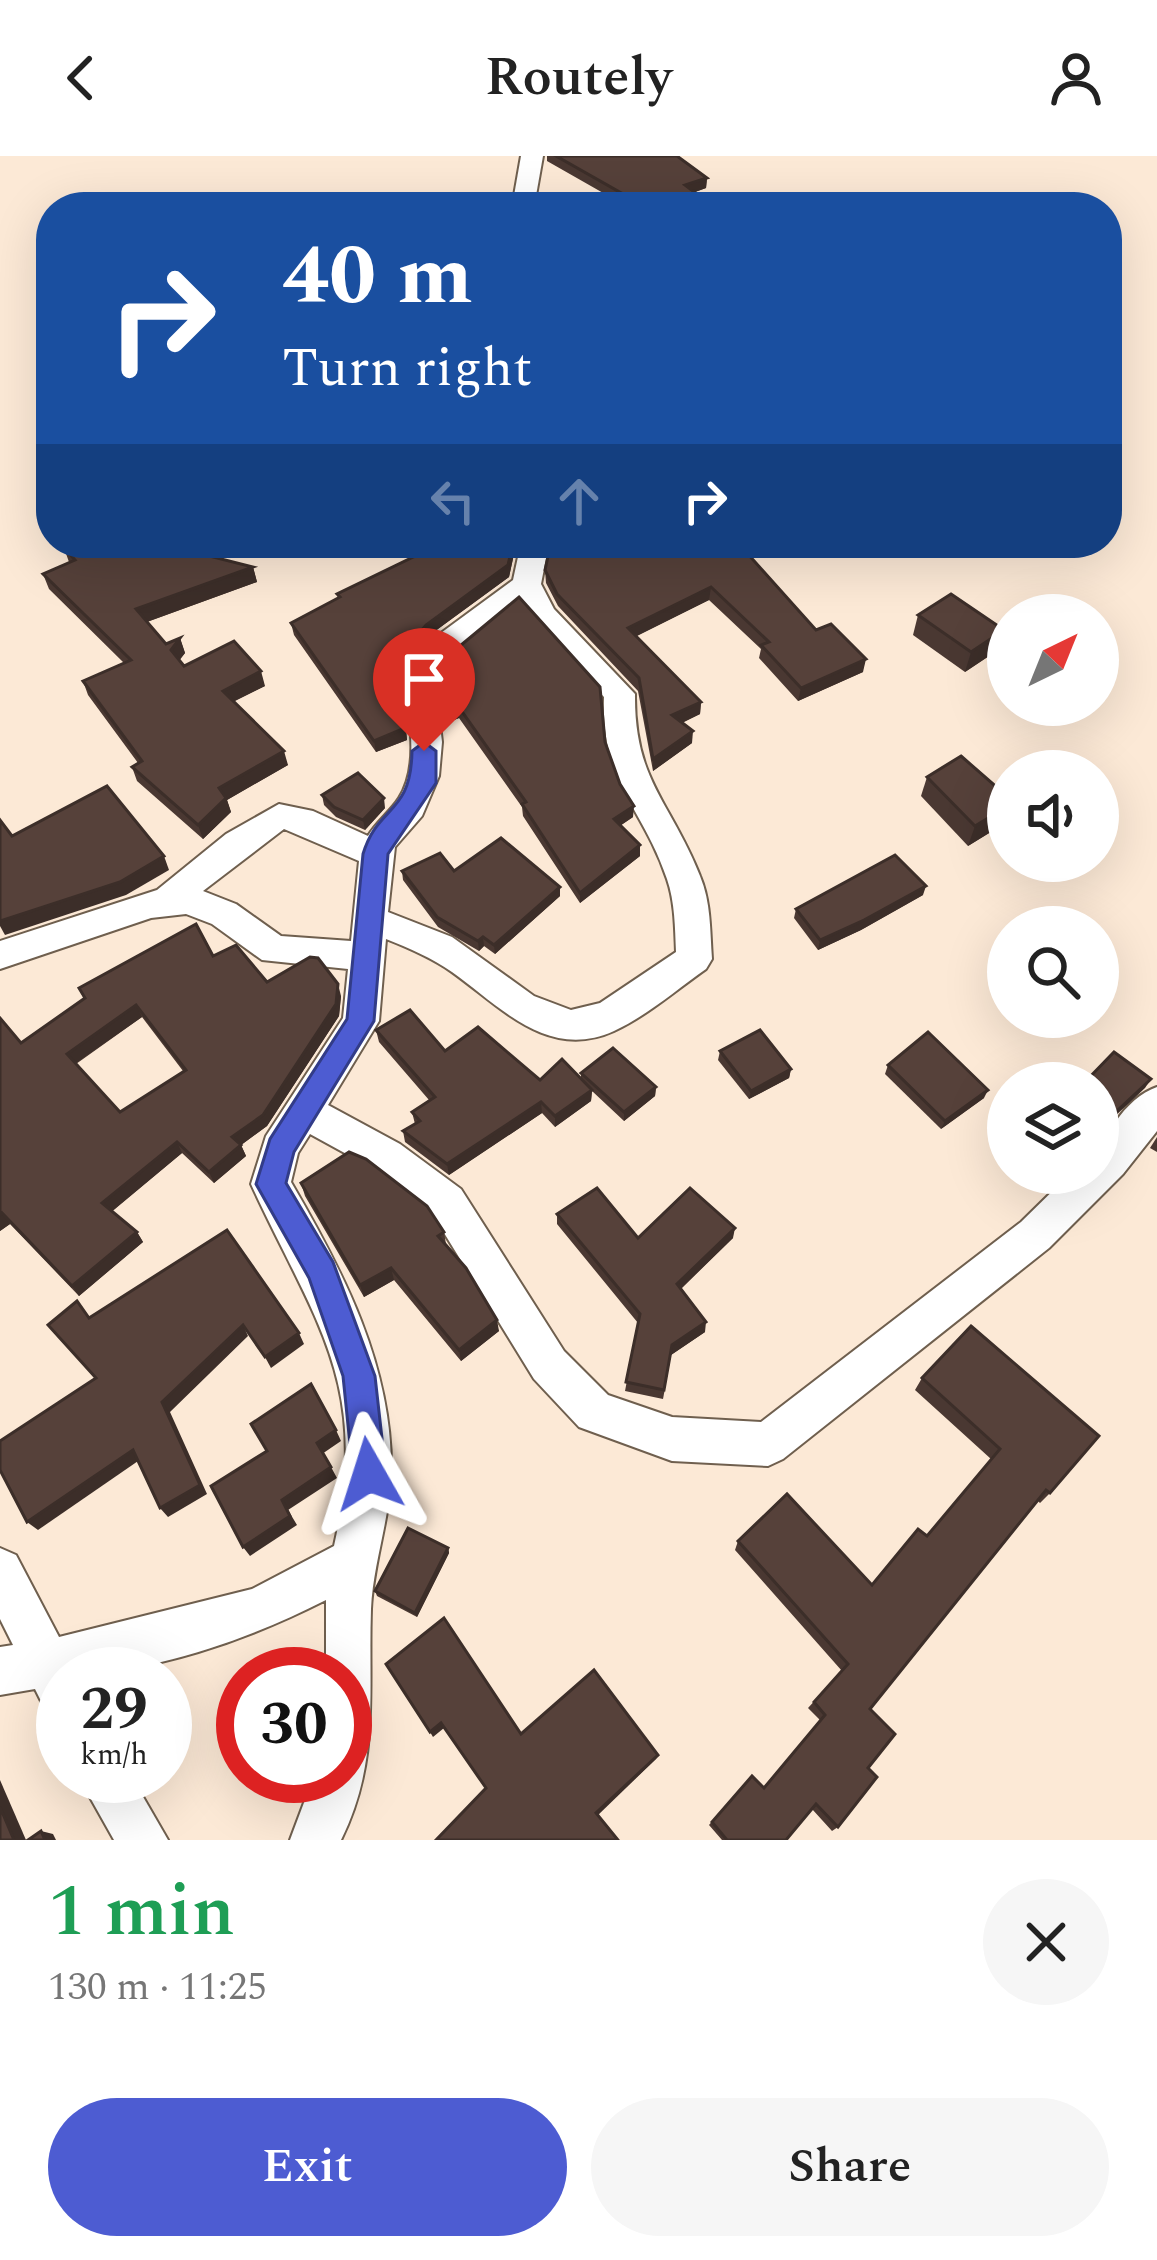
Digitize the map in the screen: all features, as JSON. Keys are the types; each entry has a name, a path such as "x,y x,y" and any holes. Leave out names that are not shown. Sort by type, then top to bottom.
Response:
{"street":[{"path":"526,192 532,156"},
{"path":"351,1647 349,1598 369,1474 359,1376 322,1272 271,1184 280,1148 361,1021 376,854 380,839 408,810 424,783 418,673 441,648 526,584 532,558"},
{"path":"0,955 166,902 188,900 224,914 274,950 366,938 423,937 465,962 506,998 556,1024 595,1024 694,959 683,875 626,769 616,733 620,694 544,615 526,584"},
{"path":"166,902 279,816 301,820 376,854"},
{"path":"306,1112 386,1156 447,1202 550,1365 594,1412 672,1438 768,1444 1035,1235 1109,1162 1157,1103"},
{"path":"135,1647 258,1610 355,1560"},
{"path":"0,1571 40,1647"},
{"path":"0,1671 36,1675"},
{"path":"120,1803 143,1840"},
{"path":"316,1840 333,1803"}],"building":[{"path":"556,156 677,156 707,178 685,185 694,192 619,192"},
{"path":"217,558 253,567 136,609 166,644 180,638 171,650 184,666 234,641 261,671 223,691 284,751 219,788 226,798 198,825 132,767 142,761 83,681 131,660 43,574 75,560"},
{"path":"411,558 510,558 508,565 426,625 398,658 405,728 374,741 291,623 340,597 337,594"},
{"path":"548,558 751,558 816,630 831,624 866,659 801,688 761,645 769,642 711,587 628,628 701,702 672,715 693,731 653,759 639,678 557,594 545,570"},
{"path":"951,594 987,618 987,641 971,652 918,615"},
{"path":"519,597 600,687 605,742 620,784 634,806 614,819 640,845 580,893 522,804 526,802 458,706 443,713 437,665"},
{"path":"961,756 987,779 987,819 975,826 927,777"},
{"path":"358,773 384,798 363,820 334,807 322,795"},
{"path":"107,786 164,856 120,882 0,921 0,820 12,836"},
{"path":"501,838 560,887 494,945 437,917 402,871 440,853 454,871"},
{"path":"895,855 926,886 820,940 796,909"},
{"path":"196,924 213,956 236,945 267,982 310,957 318,958 338,984 336,1004 263,1115 232,1137 241,1145 209,1172 177,1142 102,1203 137,1232 72,1286 0,1215 0,1018 21,1043 85,998 79,988","holes":["136,1005 186,1070 120,1112 67,1054"]},
{"path":"410,1010 445,1051 478,1027 540,1080 562,1059 592,1090 555,1116 541,1102 447,1164 403,1131 420,1121 412,1112 435,1097 376,1030"},
{"path":"760,1030 791,1069 751,1091 720,1051"},
{"path":"928,1032 987,1091 945,1121 888,1065"},
{"path":"613,1048 656,1087 624,1112 581,1073"},
{"path":"1114,1052 1151,1079 1119,1109 1119,1062 1104,1062"},
{"path":"349,1152 366,1159 427,1206 444,1232 438,1236 466,1268 497,1320 459,1350 391,1268 360,1285 301,1183"},
{"path":"597,1188 638,1238 690,1188 735,1228 677,1284 706,1322 672,1345 664,1390 626,1382 640,1314 557,1214"},
{"path":"227,1230 299,1333 265,1357 243,1325 162,1402 200,1485 160,1508 133,1450 27,1522 0,1470 0,1441 96,1378 48,1325 77,1301 89,1318"},
{"path":"971,1326 1099,1436 1050,1493 1046,1490 870,1709 895,1734 868,1768 877,1777 838,1827 816,1804 786,1840 727,1840 712,1822 752,1776 764,1788 825,1715 814,1702 848,1664 738,1541 787,1494 872,1585 918,1529 927,1536 1000,1449 922,1378"},
{"path":"311,1384 336,1430 317,1443 331,1467 282,1500 290,1516 243,1547 211,1486 267,1451 251,1424"},
{"path":"408,1528 448,1548 415,1613 375,1591"},
{"path":"444,1618 521,1734 594,1670 658,1755 596,1813 618,1840 436,1840 486,1788 441,1723 430,1732 386,1664"},
{"path":"0,1807 14,1840 0,1840"}],"route":[{"path":"369,1474 359,1376 322,1272 271,1184 280,1148 361,1021 376,854 380,839 408,810 424,783 424,751"}]}
